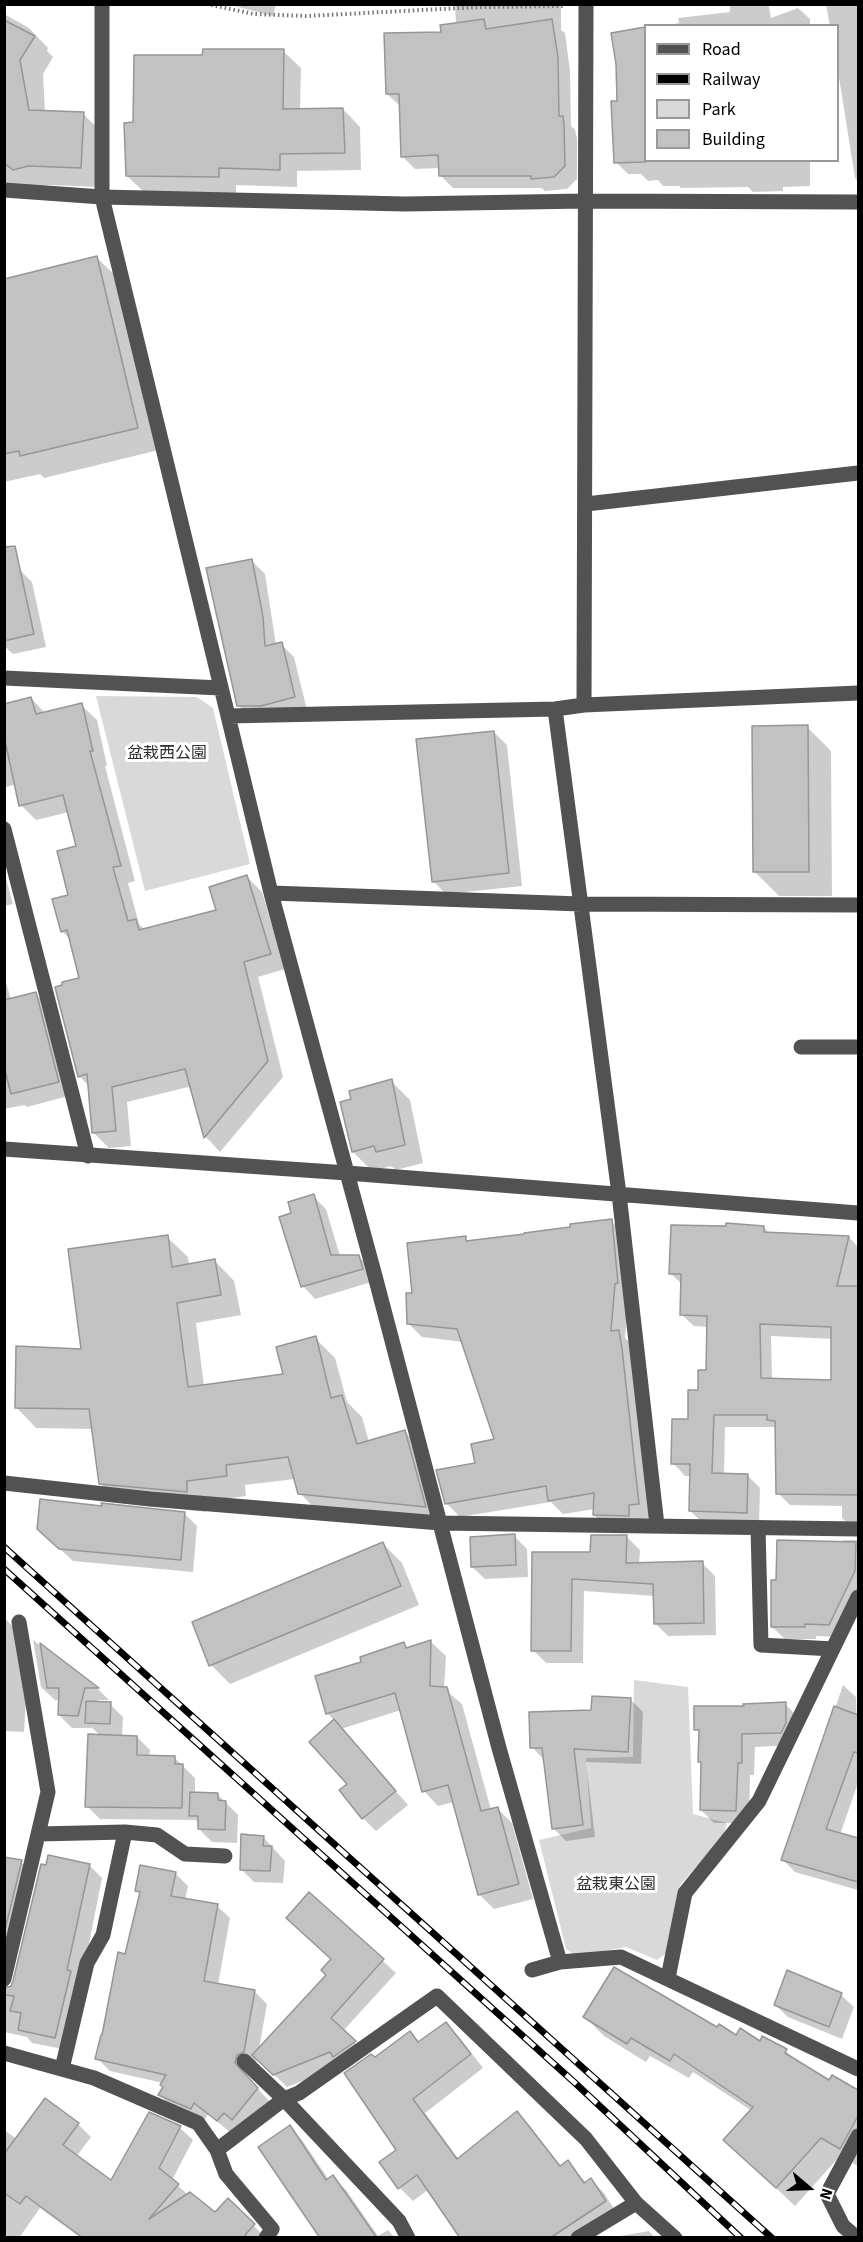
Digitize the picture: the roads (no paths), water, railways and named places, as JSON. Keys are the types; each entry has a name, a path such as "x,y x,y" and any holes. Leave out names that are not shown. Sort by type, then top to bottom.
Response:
{"street":[{"path":"102,4 102,197 271,893 499,1748 560,1962"},
{"path":"584,705 586,5"},
{"path":"4,190 102,197 405,204 585,201 858,202"},
{"path":"586,504 858,473"},
{"path":"4,678 221,688"},
{"path":"228,716 555,709 584,705 858,693"},
{"path":"555,709 619,1194 657,1525"},
{"path":"4,829 88,1156"},
{"path":"271,893 581,904 858,904"},
{"path":"801,1047 858,1047"},
{"path":"4,1149 858,1213"},
{"path":"4,1483 440,1523 858,1529"},
{"path":"758,1528 761,1645 833,1648"},
{"path":"668,1978 685,1893 759,1801 858,1597"},
{"path":"4,1979 48,1792 19,1622"},
{"path":"38,1834 125,1832 157,1835 184,1854 225,1856"},
{"path":"62,2069 87,1962 103,1935 125,1832"},
{"path":"532,1970 560,1962 621,1957 858,2069"},
{"path":"217,2150 284,2099 299,2093 437,1996 586,2139 636,2203 675,2238"},
{"path":"4,2053 94,2078 198,2123 217,2150 226,2174 272,2229 266,2238"},
{"path":"244,2061 284,2099 399,2221 408,2238"},
{"path":"857,2238 843,2226 827,2194 858,2136"},
{"path":"578,2238 636,2203"}],"railway":[{"path":"4,1547 772,2238"},
{"path":"4,1569 574,2082 741,2238"}],"park label":[{"name":"盆栽西公園","path":"167,754"},
{"name":"盆栽東公園","path":"616,1885"}]}
